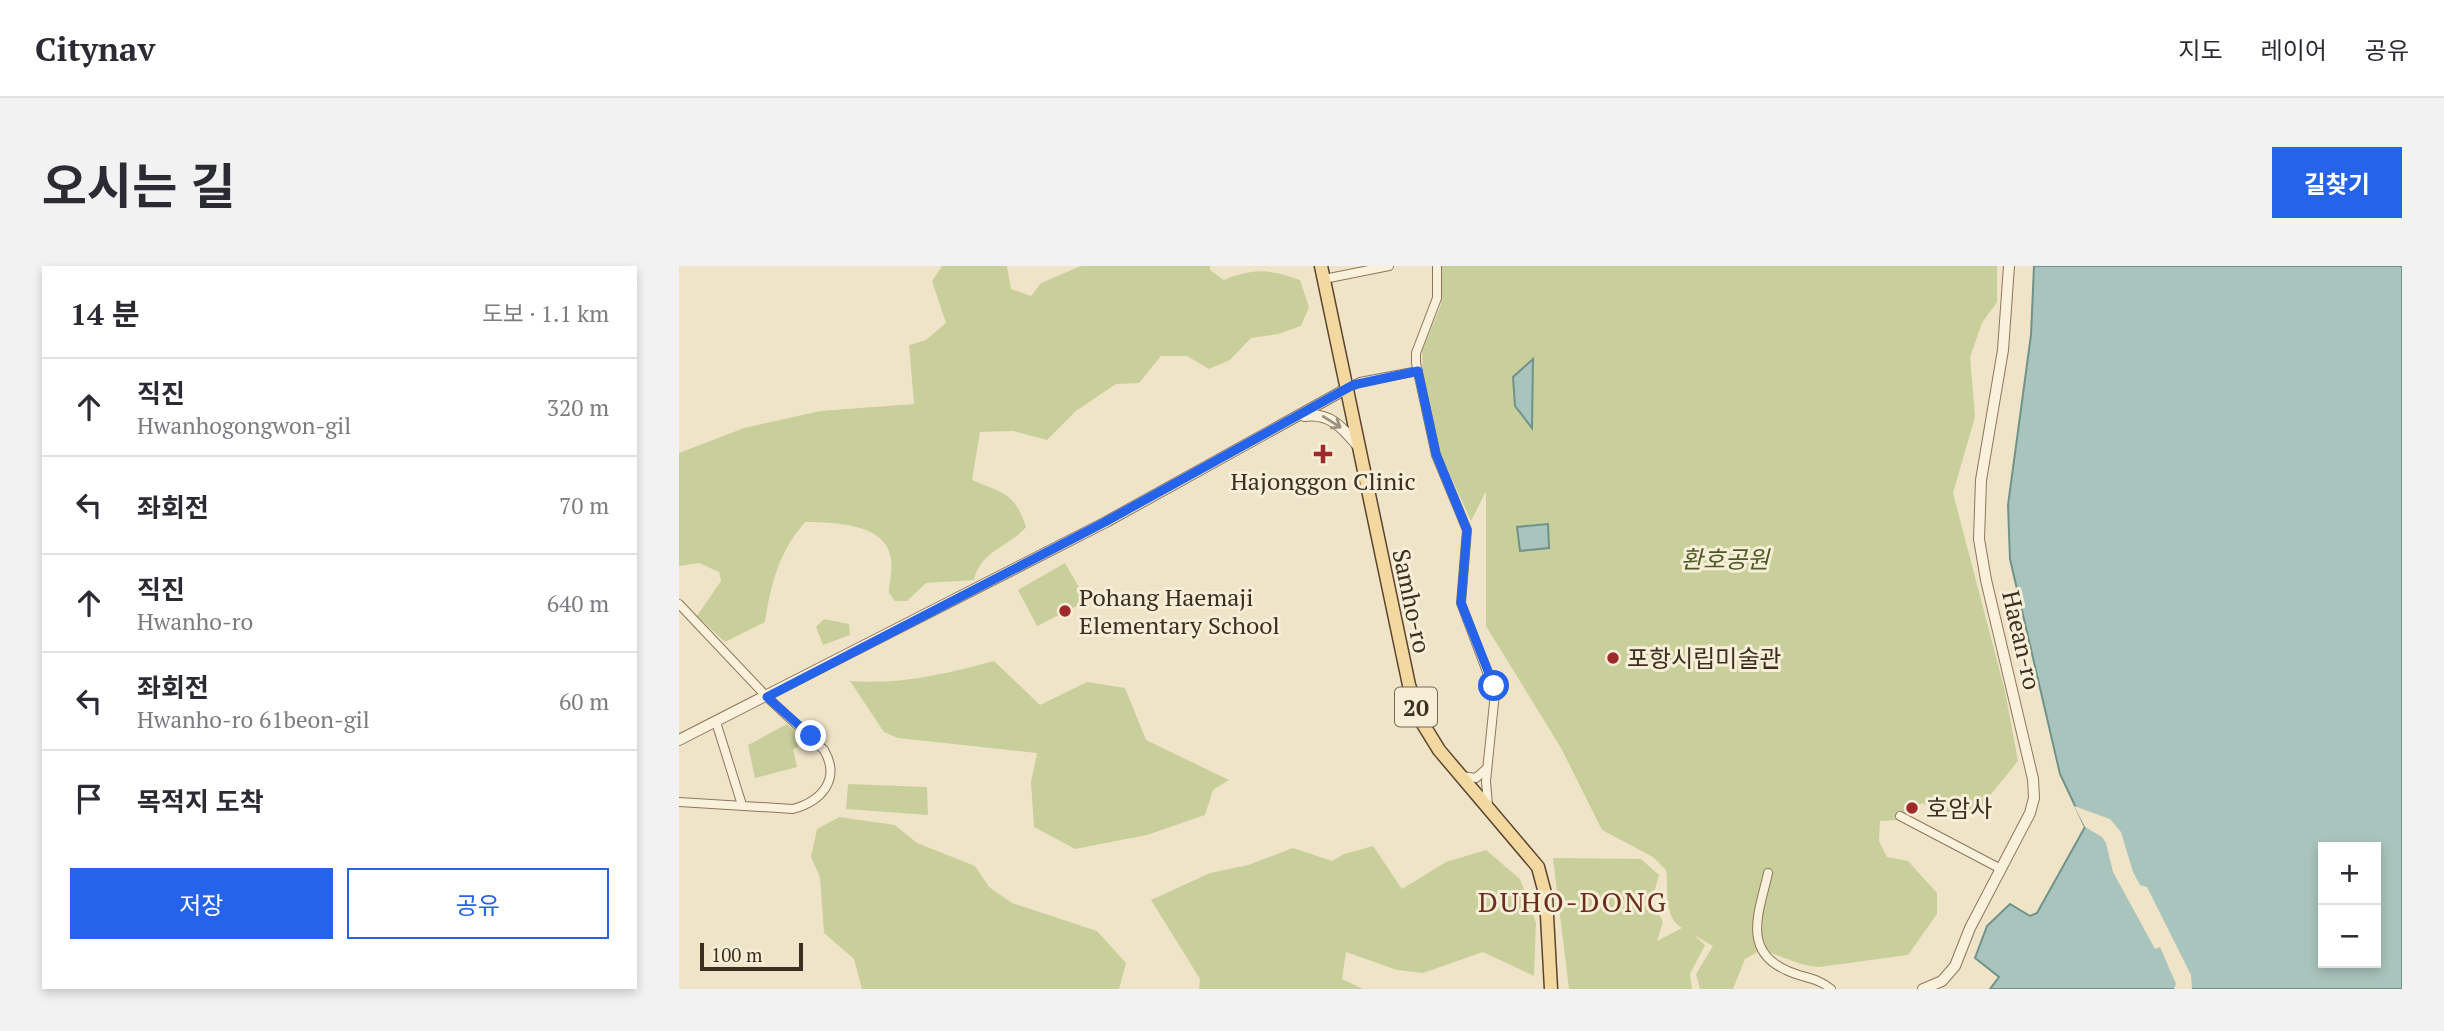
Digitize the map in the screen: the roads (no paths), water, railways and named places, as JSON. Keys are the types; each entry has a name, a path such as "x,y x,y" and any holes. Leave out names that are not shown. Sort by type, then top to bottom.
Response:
{"main road":[{"name":"Samho-ro","path":"1322,272 1409,685 1423,724 1456,773 1525,849 1542,877 1551,989"}],"street":[{"path":"1322,272 1389,266"},
{"path":"1437,266 1437,298 1416,353 1436,454 1467,530 1461,603 1495,693 1487,766 1488,808"},
{"name":"Haean-ro","path":"1923,989 1951,972 2030,813 2035,794 1979,539 1981,480 2003,351 2009,266"},
{"path":"679,740 1094,528 1360,382 1418,371"},
{"path":"1300,416 1318,415 1333,420 1357,445"},
{"path":"679,604 767,697 811,736 830,761 831,773 823,794 809,803 793,808 679,802"},
{"path":"716,722 742,805"},
{"path":"1456,773 1476,778 1487,766"},
{"path":"1900,817 2001,869"},
{"path":"1768,873 1756,927 1758,943 1782,968 1812,977 1831,989"}],"water":[{"path":"2034,266 2402,266 2402,989 1990,989 1999,977 1975,958 1987,926 2010,904 2030,916 2037,913 2085,827 2060,774 2010,559 2008,505 2031,335"},
{"path":"1533,359 1532,428 1515,406 1513,377"},
{"path":"1548,524 1549,548 1520,551 1517,527"}],"place":[{"name":"Hajonggon Clinic","path":"1323,454"},
{"name":"Pohang Haemaji Elementary School","path":"1065,611"},
{"name":"포항시립미술관","path":"1613,658"},
{"name":"호암사","path":"1912,808"}],"district":[{"name":"DUHO-DONG","path":"1573,901"}],"park label":[{"name":"환호공원","path":"1725,559"}]}
